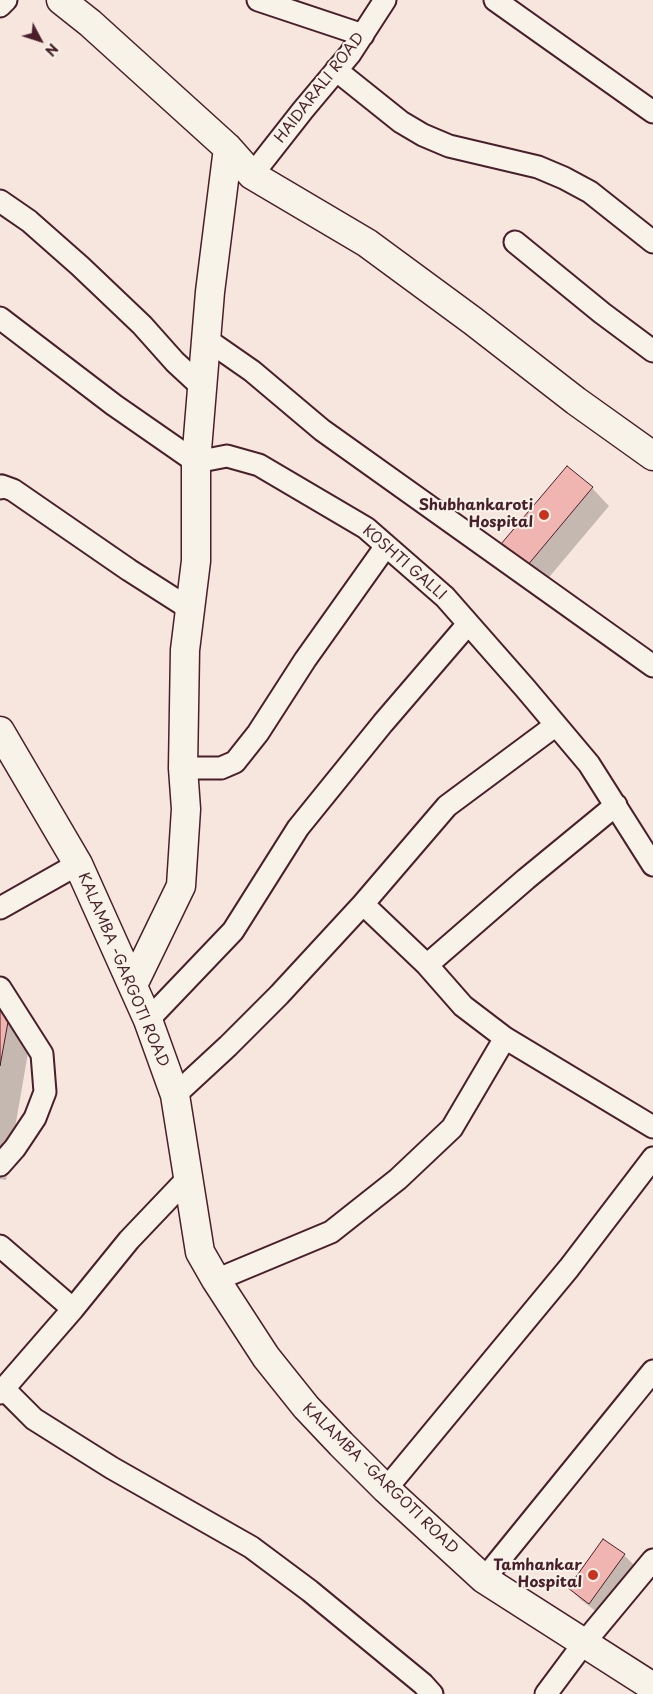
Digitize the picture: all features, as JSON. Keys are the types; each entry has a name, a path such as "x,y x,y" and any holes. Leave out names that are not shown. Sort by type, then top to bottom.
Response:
{"street":[{"path":"0,6 6,0"},
{"path":"61,0 98,30 228,148 252,175 367,243 473,321 576,401 652,454"},
{"path":"258,0 363,35"},
{"name":"HAIDARALI ROAD","path":"252,175 350,54 385,0"},
{"path":"495,0 653,112"},
{"path":"336,70 401,122 423,135 449,146 538,167 564,178 590,192 653,242"},
{"path":"133,986 181,886 186,809 183,768 185,650 196,561 196,462 210,292 228,148"},
{"path":"0,200 80,266 142,325 175,362 202,387"},
{"path":"515,242 602,313 653,351"},
{"path":"0,318 114,405 196,462"},
{"path":"206,339 252,371 322,430 653,666"},
{"name":"KOSHTI GALLI","path":"196,462 227,456 259,465 366,528 445,597 589,764 653,862"},
{"path":"0,488 2,486 13,490 129,570 190,608"},
{"path":"183,768 221,768 235,762 258,733 305,660 386,546"},
{"path":"148,1020 233,931 298,828 383,723 468,624"},
{"path":"175,1094 228,1046 279,995 363,904 446,806 556,725"},
{"name":"KALAMBA -GARGOTI ROAD","path":"0,731 78,864 148,1020 175,1094 200,1252 266,1357 306,1407 386,1489 484,1579 653,1687"},
{"path":"427,965 526,879 616,805"},
{"path":"0,908 78,864"},
{"path":"363,904 427,965 463,1006 505,1038 653,1127"},
{"path":"0,988 42,1054 45,1092 35,1118 15,1148 0,1165"},
{"path":"216,1280 331,1232 398,1179 452,1128 505,1038"},
{"path":"386,1489 569,1268 653,1158"},
{"path":"188,1178 129,1240 73,1309 2,1391 34,1419 112,1468 252,1547 310,1591 423,1684 432,1694"},
{"path":"0,1246 73,1309"},
{"path":"484,1579 653,1370"},
{"path":"546,1694 584,1643 653,1560"}],"building":[{"path":"567,466 593,487 527,566 501,544"},
{"path":"0,998 12,1000 0,1066"},
{"path":"603,1539 625,1554 589,1604 568,1588"}],"place":[{"name":"Shubhankaroti Hospital","path":"544,515"},
{"name":"Tamhankar Hospital","path":"593,1575"}]}
